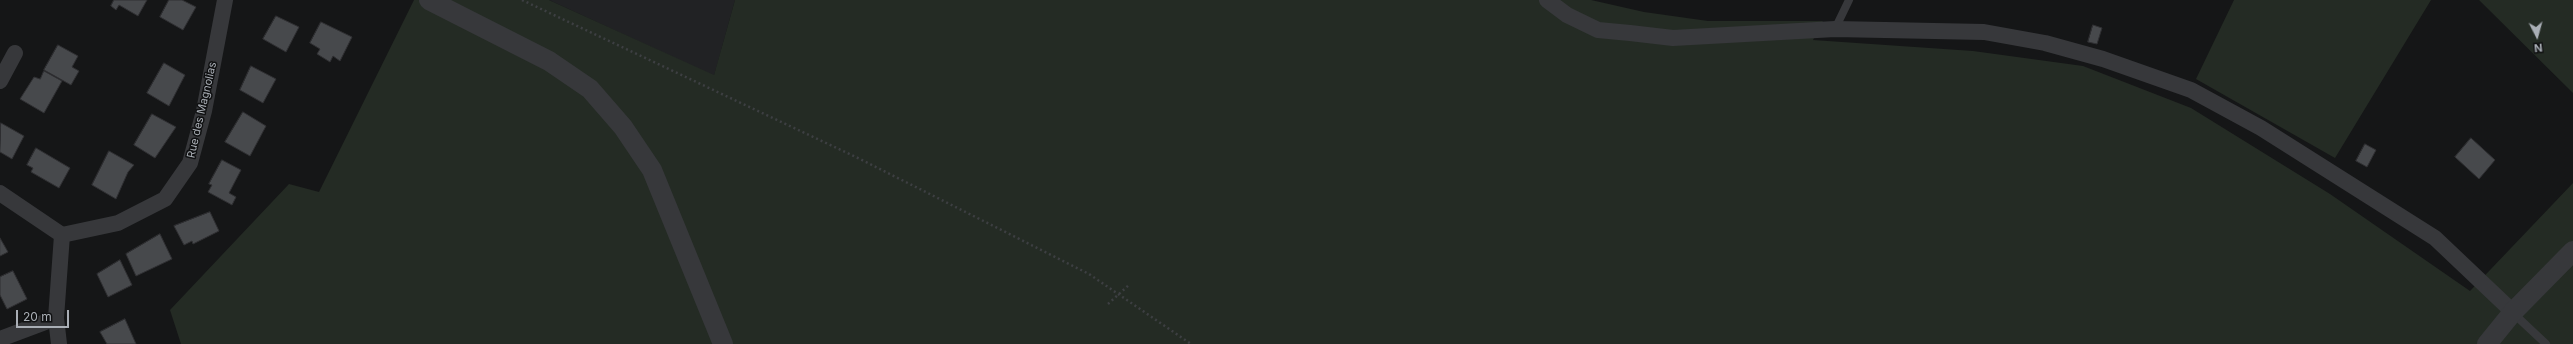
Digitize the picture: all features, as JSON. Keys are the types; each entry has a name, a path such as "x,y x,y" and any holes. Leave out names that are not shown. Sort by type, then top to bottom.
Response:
{"street":[{"name":"Rue des Magnolias","path":"62,235 118,223 165,199 190,163 204,111 225,0"},
{"path":"429,0 549,61 590,90 623,126 652,170 723,344"},
{"path":"1547,0 1567,15 1598,30 1673,38 1835,29 1984,32 2045,43 2103,60 2191,90 2261,128 2435,238 2513,312"},
{"path":"0,81 15,53"},
{"path":"0,193 62,235 56,318 59,344"},
{"path":"2487,344 2513,312 2573,251"},
{"path":"0,339 56,318"}],"lane":[{"path":"1835,29 1849,0"},
{"path":"2513,312 2546,344"}],"path":[{"path":"522,0 860,159 1089,274 1191,344"},
{"path":"1108,304 1130,284"}],"shaded area":[{"path":"414,0 549,0 714,75 735,0 1591,0 1644,12 1708,21 1823,21 1813,40 1973,51 2083,66 2191,108 2330,194 2470,291 2573,183 2573,344 181,344 170,310 289,184 319,192"},
{"path":"549,0 735,0 714,76"},
{"path":"2234,0 2431,0 2335,158 2196,79"},
{"path":"2479,0 2573,0 2573,93"}],"building":[{"path":"114,0 147,0 138,16 119,5 116,10 111,6"},
{"path":"169,0 182,0 196,7 183,30 160,17"},
{"path":"276,16 299,27 286,52 263,39"},
{"path":"321,22 352,37 340,61 333,56 330,62 317,54 320,49 310,43"},
{"path":"2093,25 2102,28 2097,44 2088,42"},
{"path":"58,45 78,56 72,67 79,71 71,85 44,70"},
{"path":"164,63 185,75 169,106 147,93"},
{"path":"251,66 276,79 263,103 240,90"},
{"path":"44,71 62,81 44,113 20,99 34,77 40,79"},
{"path":"243,112 266,126 250,156 225,142"},
{"path":"152,114 176,127 155,158 134,145"},
{"path":"1,123 24,136 12,159 0,152"},
{"path":"2471,138 2495,160 2479,179 2455,157"},
{"path":"2365,144 2376,150 2367,167 2356,161"},
{"path":"36,148 70,168 59,188 31,172 33,168 27,165"},
{"path":"109,151 134,165 128,172 116,199 92,185"},
{"path":"222,160 241,170 229,193 236,197 232,205 208,192 212,185 209,184"},
{"path":"210,212 219,231 193,244 192,241 184,245 174,226"},
{"path":"160,234 172,259 136,276 126,254"},
{"path":"0,238 8,252 0,256"},
{"path":"120,260 132,285 108,297 97,274"},
{"path":"13,271 27,299 7,309 0,295 0,277"},
{"path":"125,319 136,344 107,344 100,332"}]}
